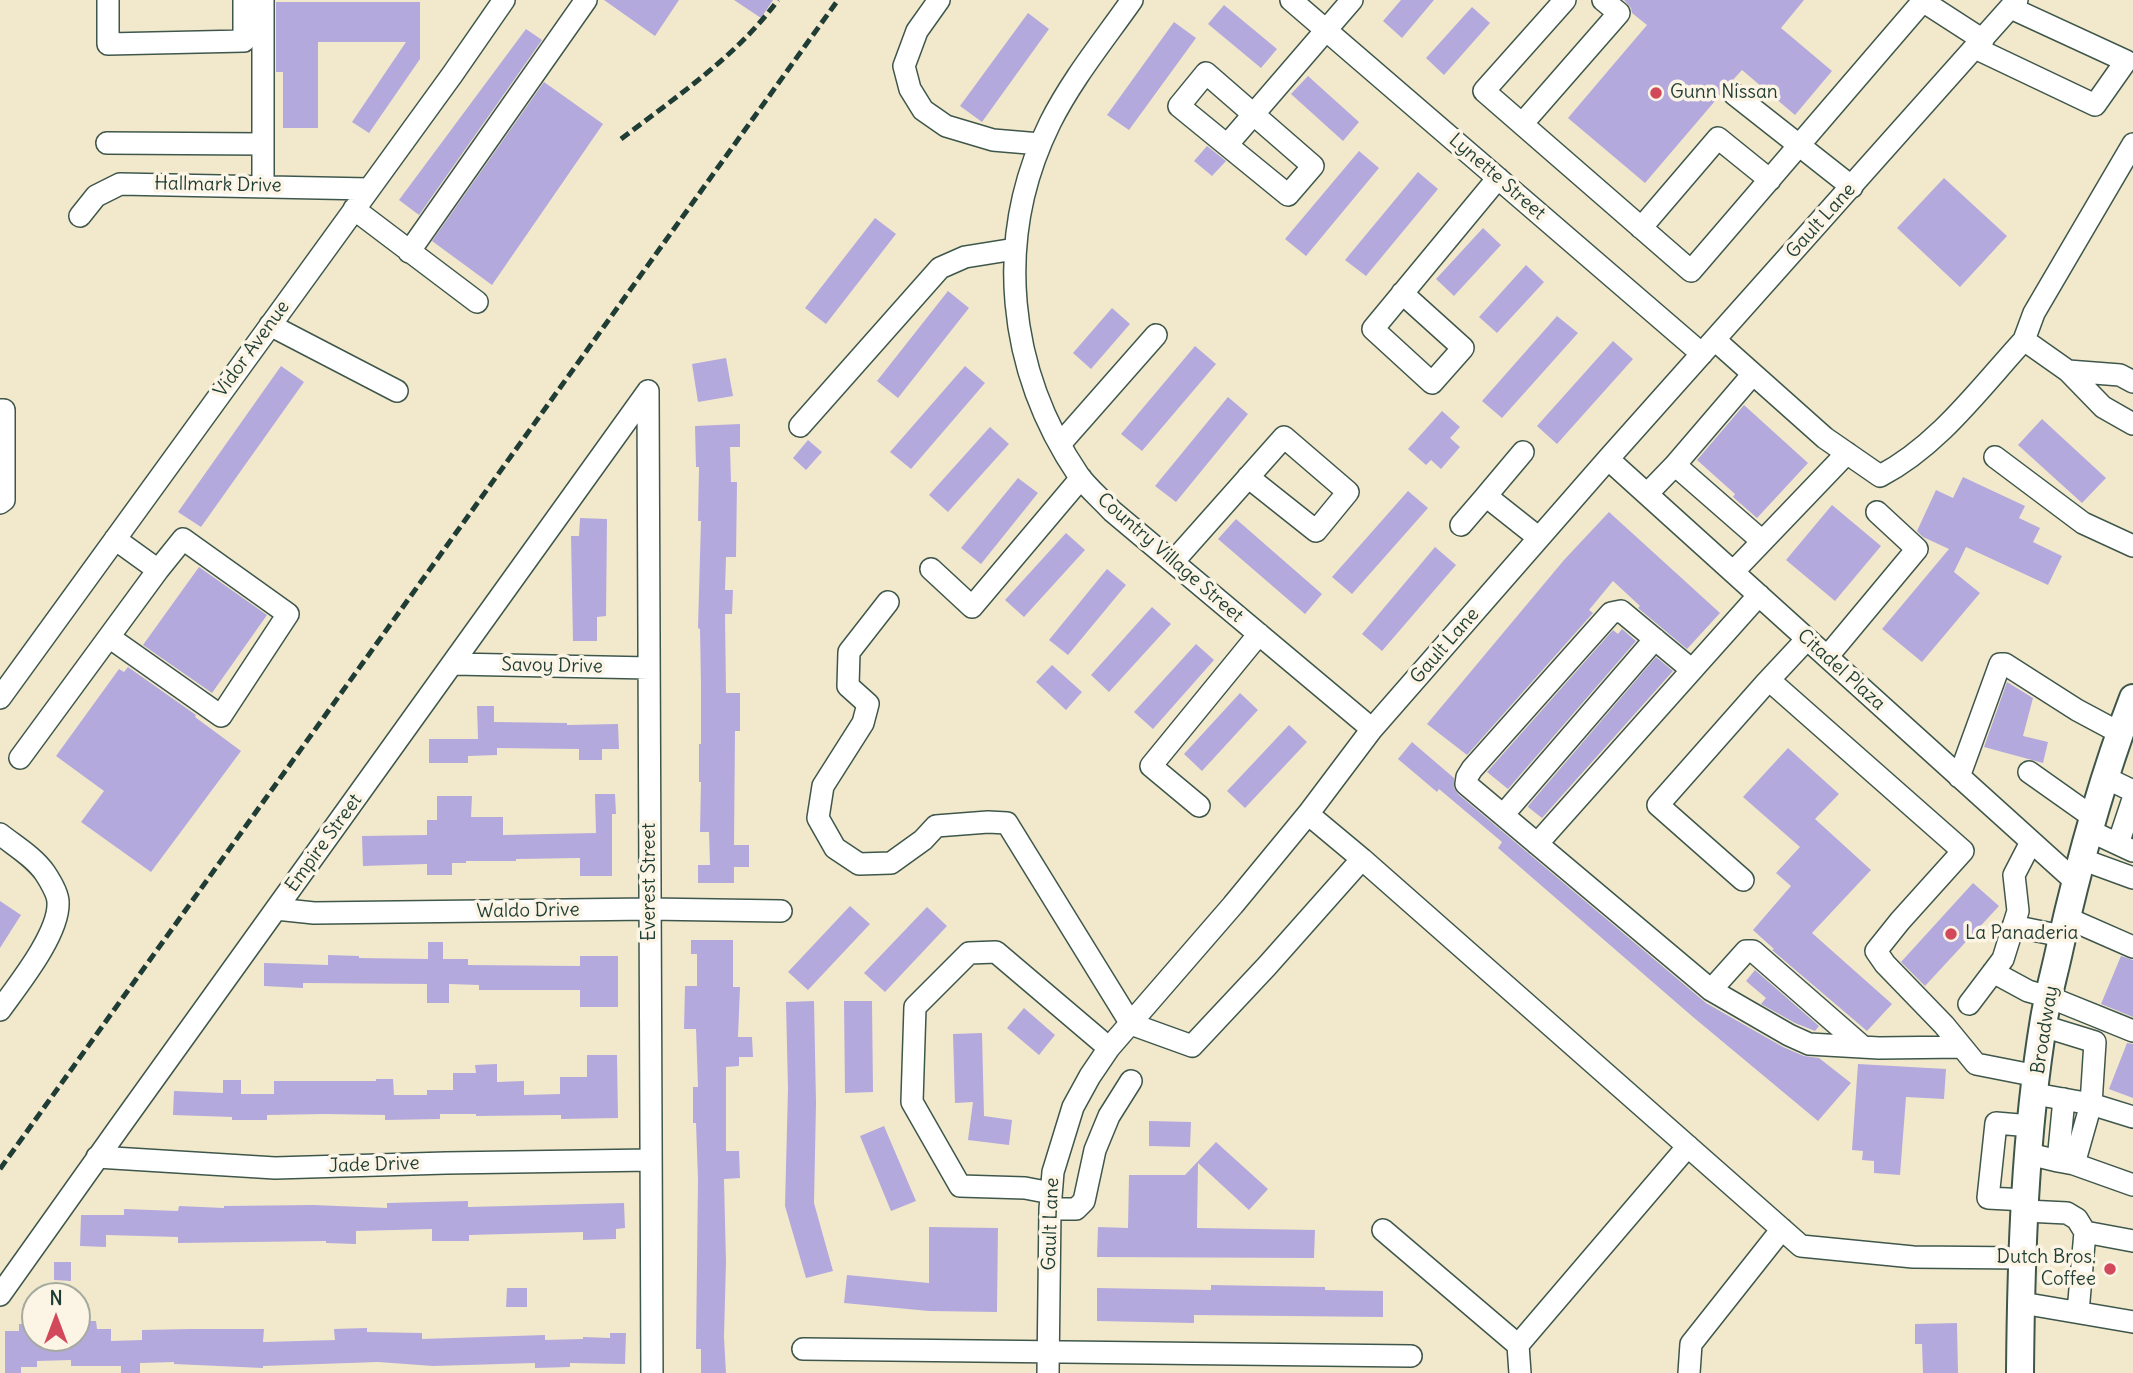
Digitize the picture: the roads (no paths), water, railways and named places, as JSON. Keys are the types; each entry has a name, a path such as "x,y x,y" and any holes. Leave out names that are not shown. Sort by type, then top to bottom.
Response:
{"main road":[{"name":"Broadway","path":"2020,1373 2029,1154 2043,1026 2078,870 2106,778 2124,735 2133,698"}],"street":[{"path":"108,0 108,44 244,41 244,0"},
{"path":"263,186 264,0"},
{"name":"Vidor Avenue","path":"0,698 453,75 504,0"},
{"path":"410,252 586,0"},
{"path":"939,0 917,31 904,66 910,89 923,110 946,126 993,140 1040,144"},
{"name":"Country Village Street","path":"1132,0 1065,93 1028,176 1013,265 1024,354 1035,394 1081,478 1112,511 1372,729"},
{"name":"Lynette Street","path":"1291,0 1498,178 1709,347 1753,374 1825,438 1880,476 1901,465 1951,420 2024,340"},
{"path":"1227,145 1352,0"},
{"path":"1565,0 1484,91 1691,271 1922,1 1979,44 2095,105 2126,61 2014,4"},
{"path":"1522,124 1619,13 1603,0"},
{"name":"Gault Lane","path":"1048,1363 1053,1172 1073,1107 1109,1048 1308,814 1372,729 1608,459 2014,4"},
{"path":"1206,74 1254,114 1313,166 1288,195 1179,106 1206,74"},
{"path":"1734,93 1852,187"},
{"path":"1641,228 1718,138 1770,180"},
{"path":"107,143 263,144"},
{"path":"2133,145 2034,313 2024,340 2068,371 2103,407 2133,424"},
{"path":"1402,293 1498,178"},
{"name":"Hallmark Drive","path":"80,216 96,196 120,184 369,188"},
{"path":"354,209 477,302"},
{"path":"800,426 940,268 965,257 1015,248"},
{"path":"270,325 397,391"},
{"path":"1060,444 1156,335"},
{"path":"2068,371 2120,375 2133,382"},
{"path":"1647,494 1753,374"},
{"name":"Empire Street","path":"0,1295 648,391"},
{"name":"Everest Street","path":"648,391 652,1373"},
{"path":"0,410 4,410 4,500 0,503"},
{"path":"1173,562 1248,477 1284,437 1348,492 1315,531 1248,477"},
{"path":"1461,526 1522,452"},
{"path":"1733,572 1847,453"},
{"path":"1995,457 2082,523 2133,546"},
{"name":"Citadel Plaza","path":"1608,459 2031,842 2078,870"},
{"path":"1675,465 1762,541"},
{"path":"931,569 972,607 1081,478"},
{"path":"1486,496 1539,538"},
{"path":"1827,657 1917,549 1877,512"},
{"path":"115,539 158,570"},
{"path":"20,758 158,570 183,539 288,614 221,716 109,637"},
{"path":"1537,844 1759,595"},
{"path":"888,602 849,652 848,686 869,704 863,723 823,786 818,818 835,848 859,864 891,863 908,853 936,826 1007,823 1131,1024 1192,1046 1362,859"},
{"path":"1692,670 1620,611 1611,613 1472,769 1466,783 1711,990 1789,1035 1809,1044 1962,1047"},
{"path":"1199,806 1151,766 1259,634"},
{"path":"1503,815 1655,639"},
{"path":"1743,880 1658,804 1807,639"},
{"name":"Savoy Drive","path":"454,664 649,668"},
{"path":"1959,777 2000,664 2005,664 2077,710 2124,735"},
{"path":"1769,680 1963,851 1900,920 1876,951 1885,964 1944,1025 1976,1065 2036,1085 2064,1099 2091,1104 2133,1118"},
{"path":"2029,772 2092,824 2126,847 2133,799"},
{"path":"2106,778 2133,791"},
{"path":"1308,814 1801,1246 1913,1257 2023,1258"},
{"path":"0,834 34,860 46,874 58,901 54,923 45,946 0,1010"},
{"path":"1969,1004 2004,959 2018,911 2014,875 2031,842"},
{"path":"2078,870 2133,878"},
{"name":"Waldo Drive","path":"276,909 314,914 650,909 781,911"},
{"path":"2013,926 2064,927 2133,947"},
{"path":"1711,990 1746,951 1753,951 1863,1047"},
{"path":"1109,1048 996,952 969,953 915,1007 912,1102 960,1186 1025,1188 1051,1201 1076,1209 1084,1201 1095,1150 1109,1116 1131,1081"},
{"path":"1993,972 2028,991 2133,1031"},
{"path":"2043,1026 2095,1042 2091,1104 2066,1163"},
{"path":"2064,1099 2066,1163"},
{"path":"2031,1126 1996,1123 1988,1198 2067,1213 2077,1219 2085,1231 2078,1312"},
{"path":"1520,1373 1518,1345 1688,1146"},
{"path":"2029,1154 2133,1185"},
{"name":"Jade Drive","path":"97,1157 275,1168 651,1160"},
{"path":"1689,1373 1691,1343 1782,1229"},
{"path":"1383,1230 1518,1345"},
{"path":"2085,1231 2133,1241"},
{"path":"2022,1303 2133,1322"},
{"path":"803,1349 1048,1363 1411,1356"}],"railway":[{"path":"621,139 725,58 778,0"},
{"path":"0,1169 838,0"}],"place":[{"name":"Gunn Nissan","path":"1656,93"},
{"name":"La Panaderia","path":"1951,934"},
{"name":"Dutch Bros. Coffee","path":"2110,1269"}]}
